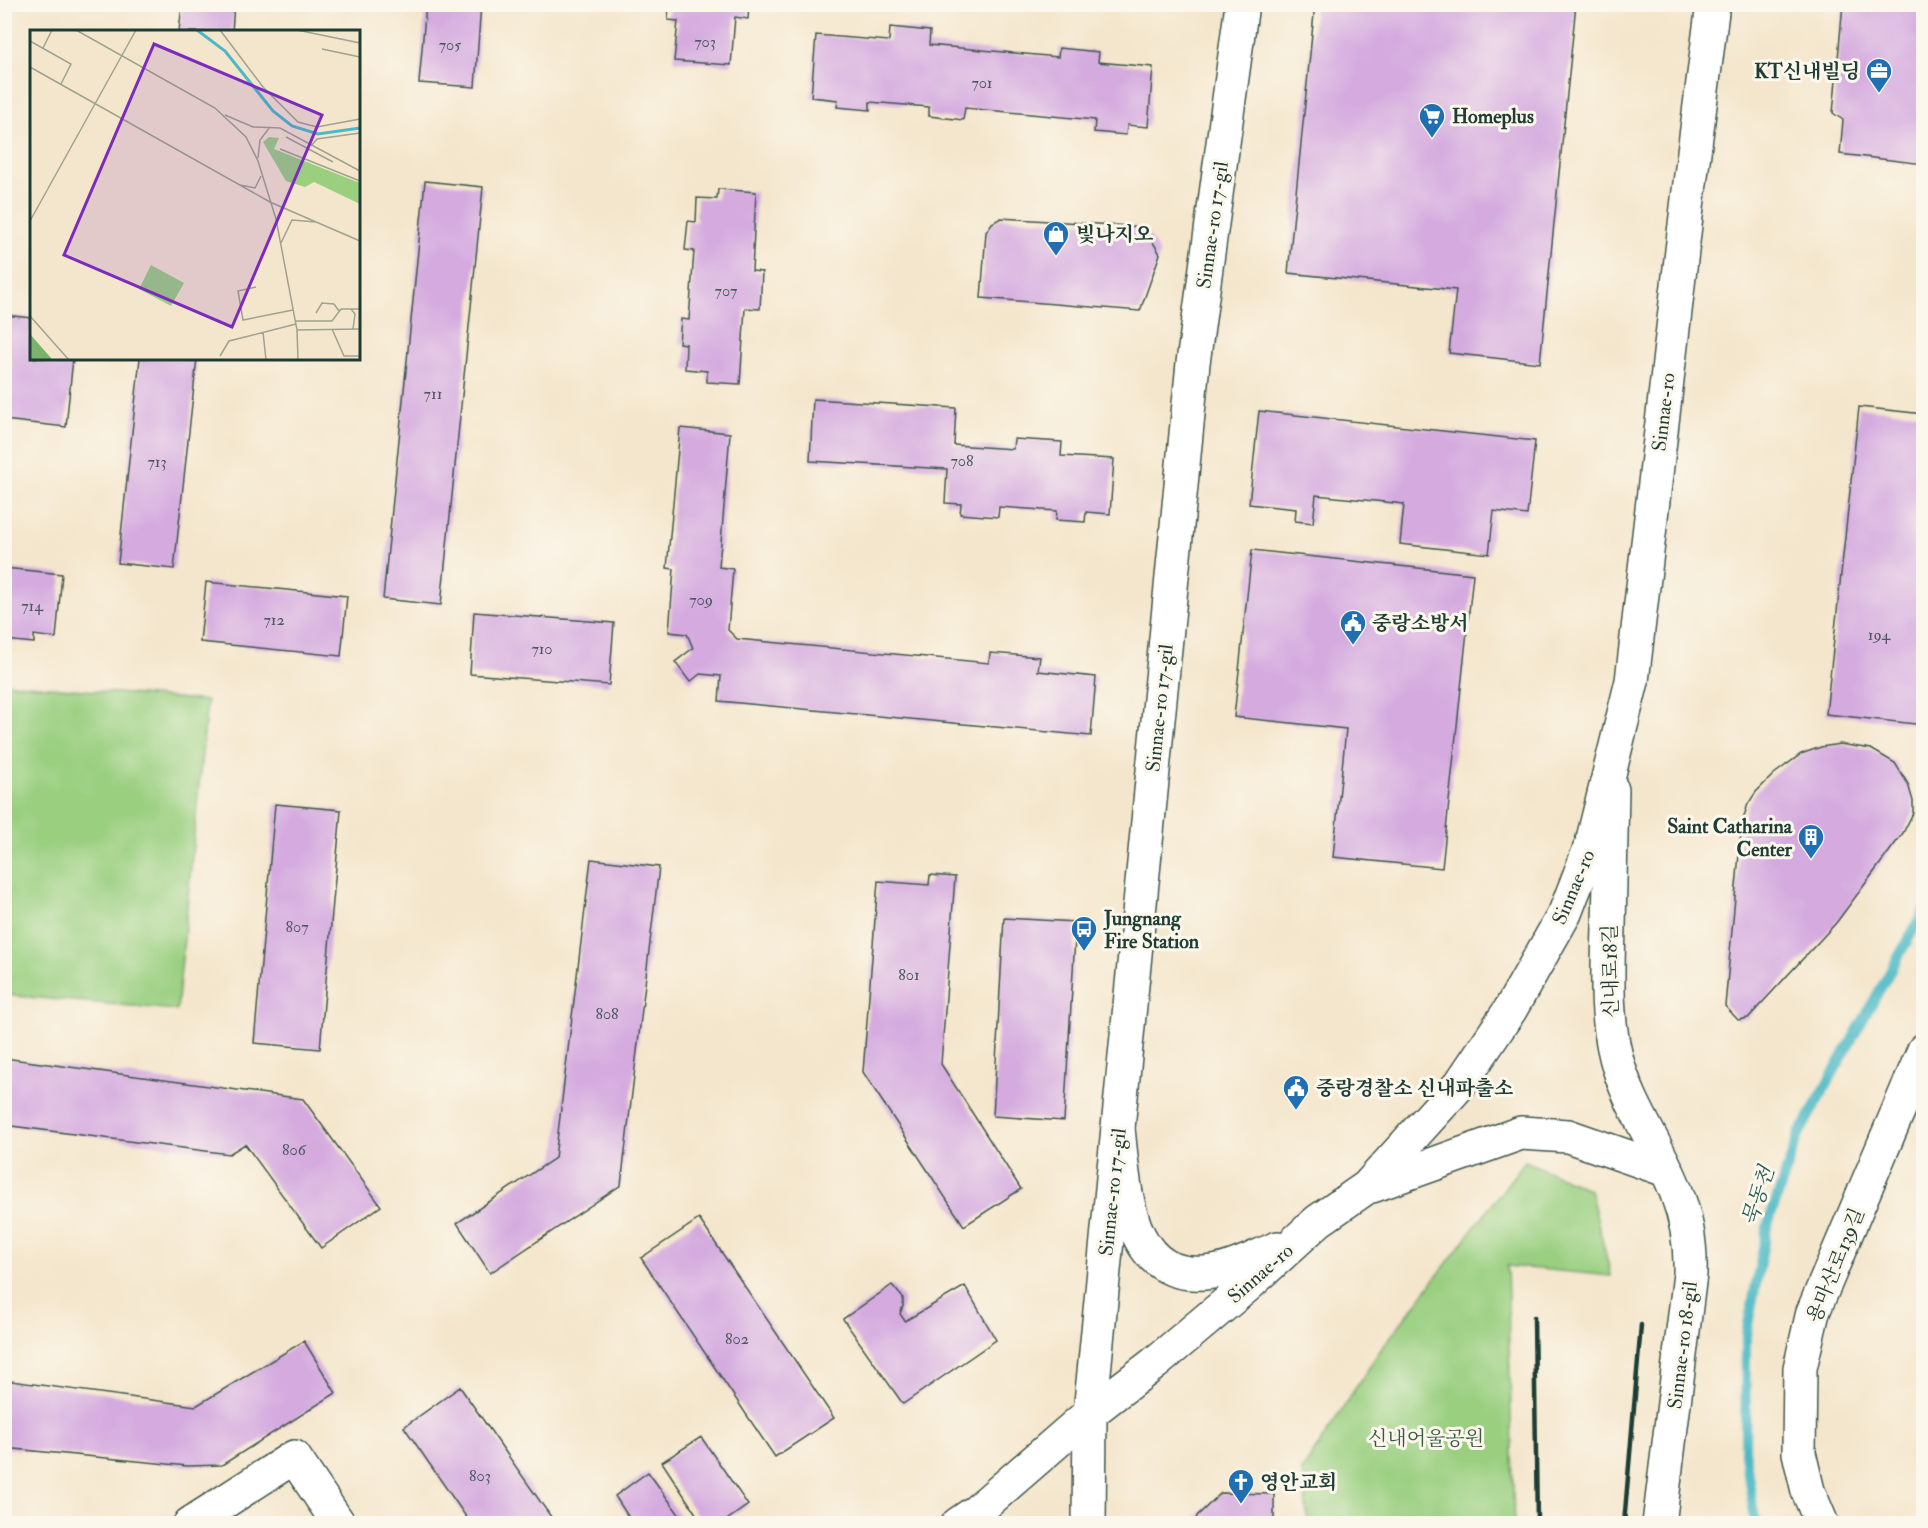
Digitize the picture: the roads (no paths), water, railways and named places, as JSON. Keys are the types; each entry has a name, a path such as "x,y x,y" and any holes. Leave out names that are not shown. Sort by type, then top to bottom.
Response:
{"main road":[{"name":"Sinnae-ro 17-gil","path":"1089,1524 1090,1413 1193,363 1242,4"},
{"name":"Sinnae-ro","path":"958,1524 977,1511 1090,1413 1155,1363 1257,1278 1318,1221 1367,1187 1461,1083 1510,1010 1564,913 1592,843 1632,681 1713,4"},
{"name":"신내로18길","path":"1613,761 1607,995 1612,1038 1620,1073 1666,1170"},
{"name":"용마산로139길","path":"1822,1524 1808,1491 1799,1453 1800,1368 1813,1312 1923,1050"},
{"path":"1118,1129 1127,1203 1132,1222 1143,1245 1158,1260 1179,1271 1214,1272 1299,1239"},
{"path":"1367,1187 1521,1133 1568,1136 1666,1170"},
{"name":"Sinnae-ro 18-gil","path":"1659,1524 1690,1274 1688,1232 1677,1194 1666,1170"},
{"path":"190,1524 294,1457 339,1524"}],"waterway":[{"name":"묵동천","path":"1757,1524 1745,1454 1746,1335 1767,1227 1799,1134 1924,911"}],"railway":[{"path":"1534,1317 1537,1524"},
{"path":"1624,1524 1641,1325"}],"place":[{"name":"KT신내빌딩","path":"1879,94"},
{"name":"Homeplus","path":"1432,139"},
{"name":"빛나지오","path":"1056,257"},
{"name":"중랑소방서","path":"1353,646"},
{"name":"Saint Catharina Center","path":"1811,860"},
{"name":"Jungnang Fire Station","path":"1084,952"},
{"name":"중랑경찰소 신내파출소","path":"1296,1111"},
{"name":"영안교회","path":"1241,1505"}],"park label":[{"name":"신내어울공원","path":"1426,1438"}]}
